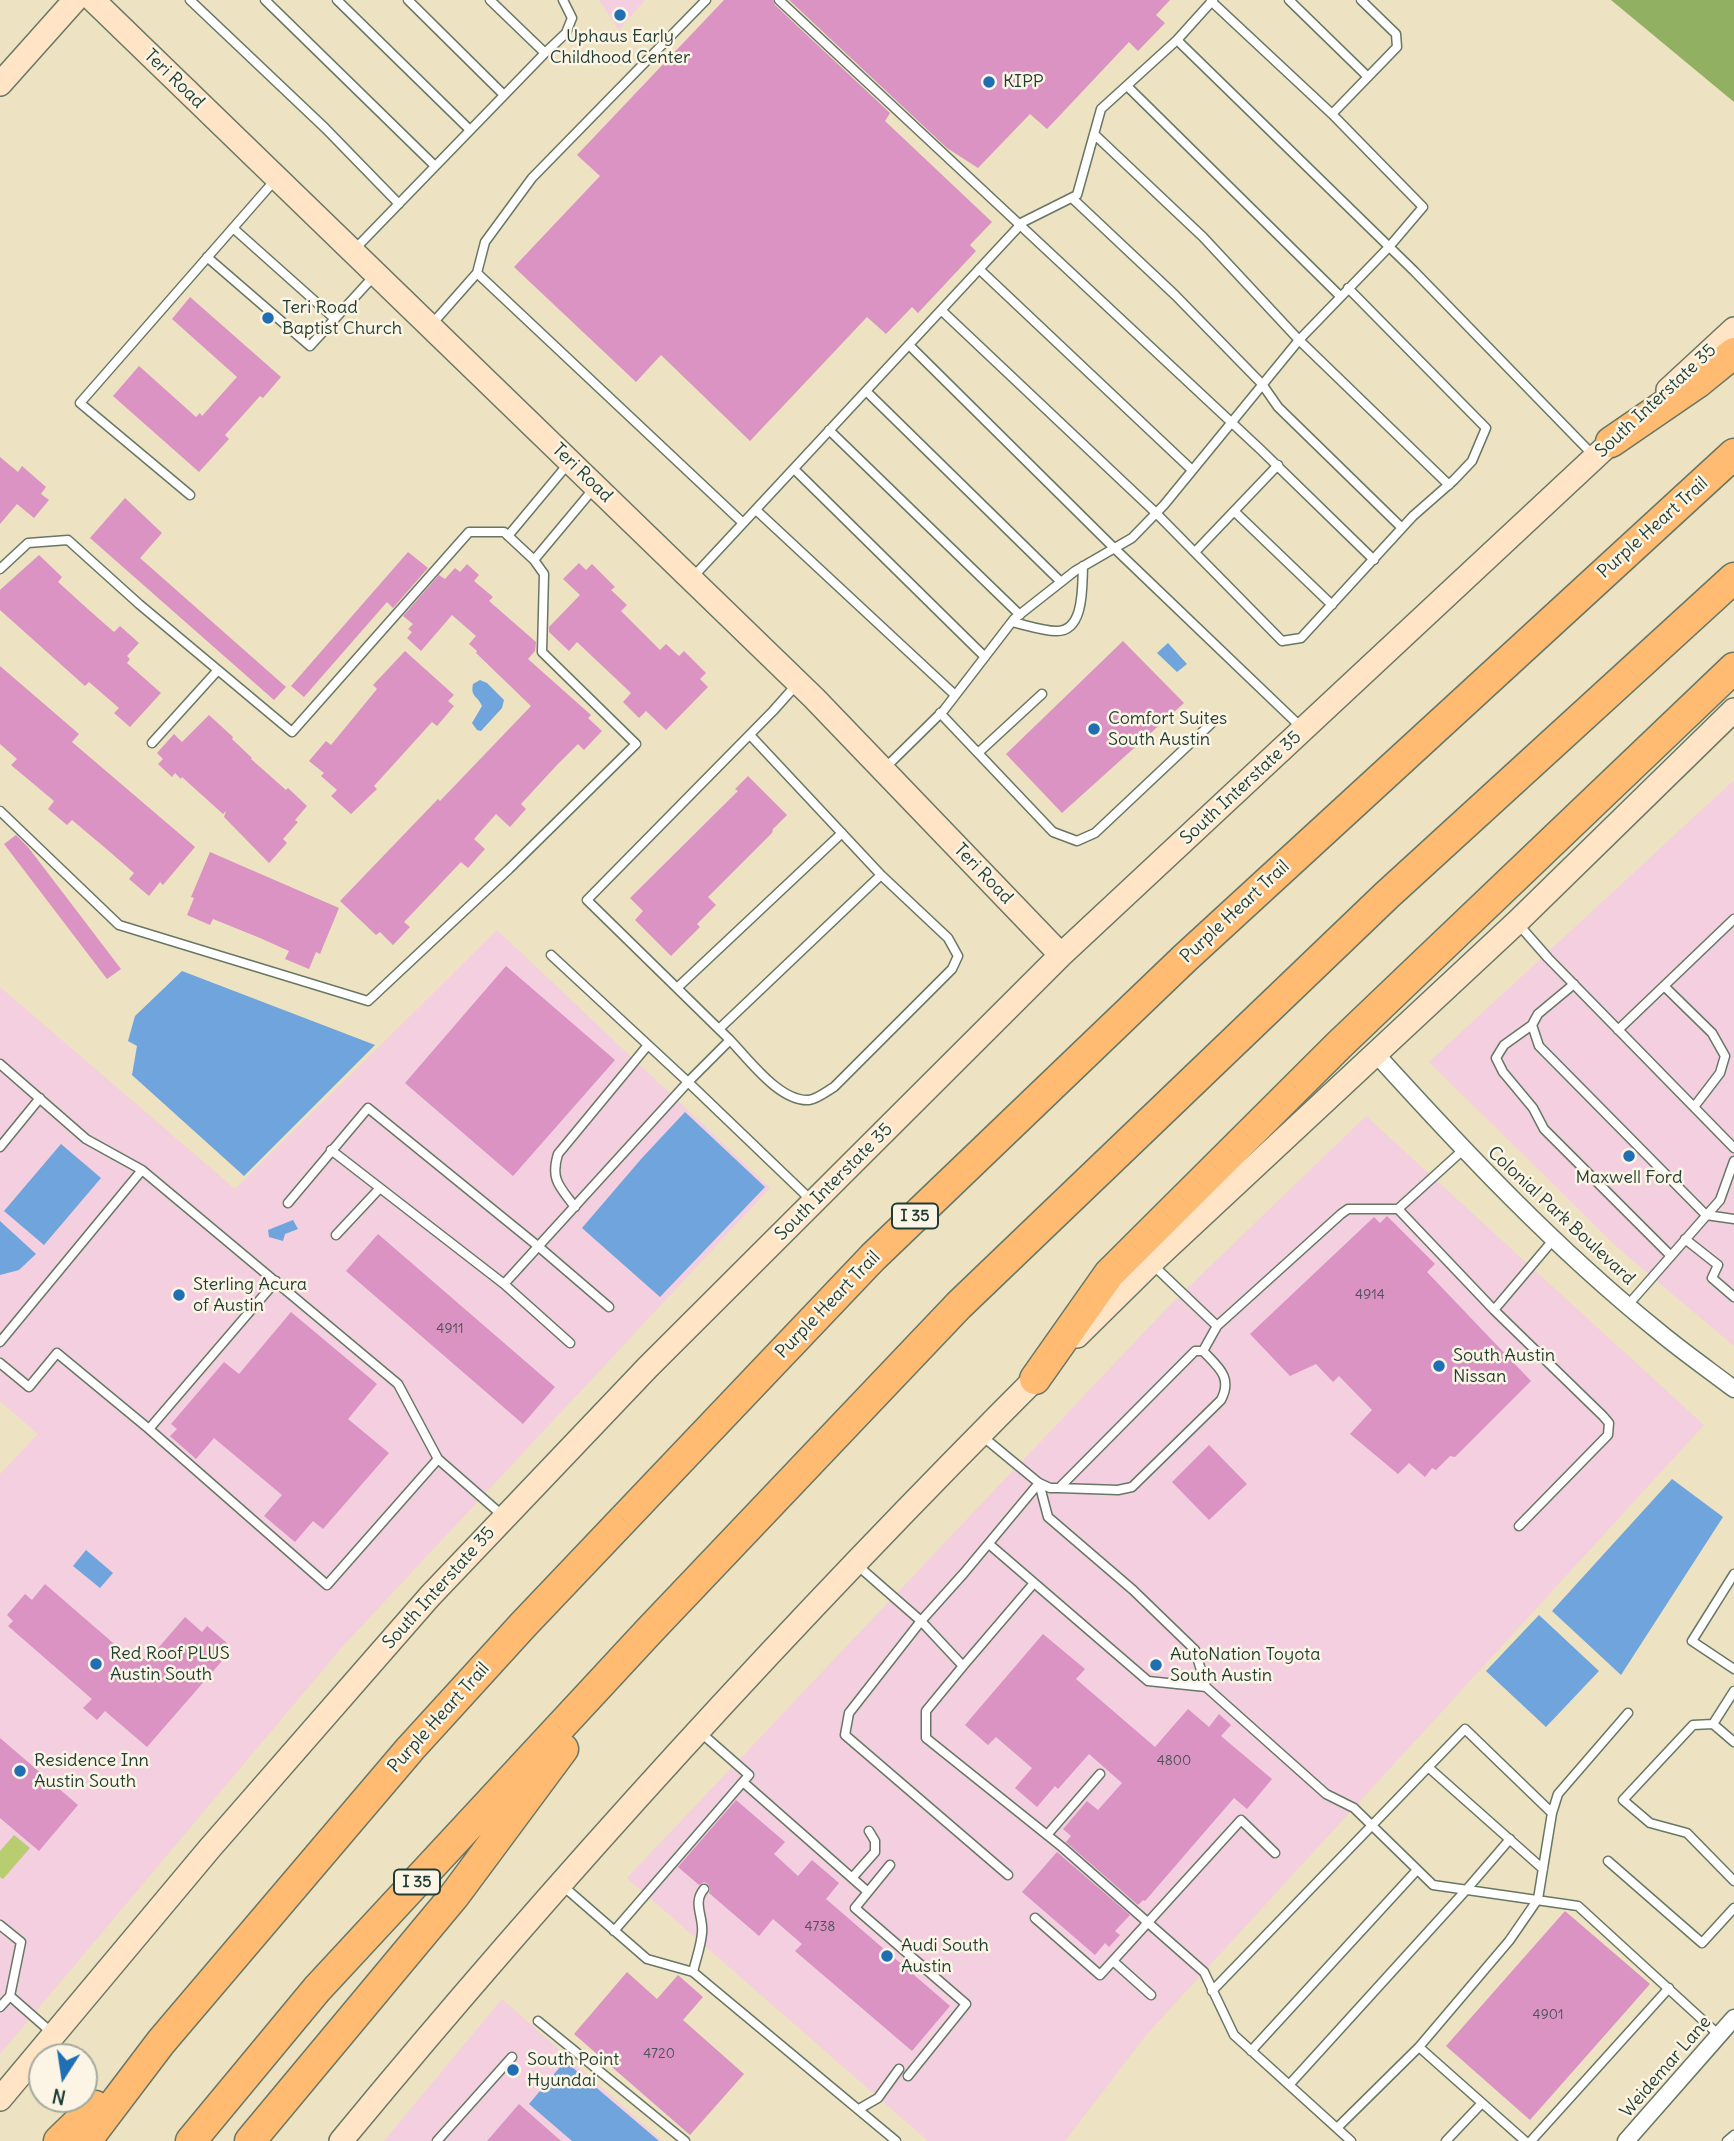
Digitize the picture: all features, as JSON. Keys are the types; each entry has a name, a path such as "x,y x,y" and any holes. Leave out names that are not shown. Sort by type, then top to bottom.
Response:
{"highway":[{"path":"1603,450 1734,353"},
{"name":"Purple Heart Trail","path":"86,2141 161,2042 410,1749 513,1635 873,1257 1185,958 1734,454"},
{"name":"I 35","path":"191,2141 317,1989 650,1630 959,1305 1387,895 1734,578"},
{"path":"1035,1379 1109,1274 1339,1045 1734,668"},
{"path":"250,2141 454,1896 650,1630"},
{"path":"59,2141 161,2042"}],"main road":[{"path":"0,84 75,0"},
{"name":"Teri Road","path":"93,0 798,683 1061,956"},
{"name":"South Interstate 35","path":"0,2099 219,1837 430,1596 648,1367 1061,956 1734,329"},
{"path":"346,2139 560,1884 698,1730 979,1434 1151,1263 1517,922 1734,710"}],"street":[{"name":"Colonial Park Boulevard","path":"1376,1054 1463,1150 1554,1239 1657,1331 1734,1390"},
{"name":"Weidemar Lane","path":"1634,2138 1734,2018"}],"lane":[{"path":"190,0 325,128 399,204"},
{"path":"265,0 435,166"},
{"path":"337,0 470,130"},
{"path":"408,0 504,95"},
{"path":"490,0 545,53"},
{"path":"352,251 566,33 572,18 563,0"},
{"path":"430,326 477,273 485,242 532,178 706,0"},
{"path":"779,0 1278,465 1374,561"},
{"path":"1289,0 1368,77"},
{"path":"1332,114 1397,47 1396,34 1361,0"},
{"path":"691,579 1019,226 1077,195 1101,109 1177,40 1212,1 1332,114 1423,207 1389,247 1299,340 1156,513 1132,538 1083,566 1012,622 940,713 883,771"},
{"path":"1177,40 1389,247 1603,450"},
{"path":"1127,86 1340,296"},
{"path":"1094,134 1203,237 1299,340 1449,485"},
{"path":"190,495 80,403 277,178"},
{"path":"1072,198 1175,295 1262,384 1278,407 1402,528"},
{"path":"233,228 335,319"},
{"path":"207,257 310,346 376,274"},
{"path":"979,269 1192,470"},
{"path":"477,273 743,523"},
{"path":"941,310 1156,513 1282,641 1301,638 1413,516 1472,461 1486,428 1348,288"},
{"path":"909,345 1304,730"},
{"path":"866,391 1061,582"},
{"path":"829,430 1020,615"},
{"path":"508,536 569,461"},
{"path":"1195,552 1278,465"},
{"path":"794,469 985,657"},
{"path":"534,560 596,487"},
{"path":"756,510 955,695"},
{"path":"1234,511 1332,605"},
{"path":"0,569 28,543 68,540 139,604 292,732 470,532 504,533 534,560 544,574 542,652 636,744 368,1001 118,925 0,811"},
{"path":"1012,622 1059,631 1070,626 1081,609 1083,566"},
{"path":"152,743 218,670"},
{"path":"750,735 881,875 948,939 958,956 953,970 834,1087 811,1100 791,1097 771,1083 587,900 798,683"},
{"path":"978,753 1042,694"},
{"path":"940,713 1053,832 1077,841 1095,833 1216,719"},
{"path":"677,988 842,833"},
{"path":"719,1029 881,875"},
{"path":"1618,1030 1734,919"},
{"path":"1517,922 1734,1148"},
{"path":"551,955 813,1202"},
{"path":"1574,984 1538,1014 1532,1025 1504,1045 1496,1058 1503,1072 1533,1108 1544,1129 1671,1256"},
{"path":"1664,986 1712,1033 1725,1056 1720,1073 1694,1107"},
{"path":"1532,1025 1539,1046 1706,1215 1734,1219"},
{"path":"504,1284 688,1082 730,1040"},
{"path":"575,1207 556,1182 554,1168 558,1154 648,1045"},
{"path":"0,1064 86,1139 142,1170 398,1384 438,1459 505,1517"},
{"path":"0,1147 40,1098"},
{"path":"288,1203 368,1108 609,1307"},
{"path":"331,1150 504,1284 570,1343"},
{"path":"1202,1351 1217,1326 1341,1213 1348,1209 1398,1209 1463,1150"},
{"path":"1628,1305 1720,1200 1734,1161"},
{"path":"0,1342 142,1170"},
{"path":"336,1235 380,1188"},
{"path":"1398,1209 1494,1310 1609,1423 1608,1435 1518,1526"},
{"path":"1494,1310 1554,1239"},
{"path":"1685,1239 1718,1265 1712,1278 1734,1297"},
{"path":"1151,1263 1217,1326"},
{"path":"149,1429 276,1281"},
{"path":"979,1434 1039,1483 1051,1488 1118,1490 1132,1487 1138,1482 1221,1400 1227,1389 1227,1381 1202,1351 1195,1350 1059,1488"},
{"path":"0,1363 29,1387 57,1353 149,1429 327,1585 438,1459"},
{"path":"1008,1875 845,1734 849,1713 920,1620 989,1544 1039,1483"},
{"path":"1039,1483 1048,1517 1133,1590 1195,1650 1206,1687 1326,1794 1354,1808 1433,1885 1578,1906 1719,2035"},
{"path":"989,1544 1148,1681 1206,1687"},
{"path":"855,1563 920,1620 963,1666"},
{"path":"1734,1574 1692,1641 1734,1669"},
{"path":"1034,1583 926,1711 926,1738 1047,1835 1204,1972 1234,2035 1351,2141"},
{"path":"1713,1724 1734,1691"},
{"path":"1336,2128 1419,2047 1509,1941 1538,1899 1552,1813 1558,1794 1628,1713"},
{"path":"1734,1742 1713,1724 1693,1725 1623,1800 1650,1823 1686,1833 1734,1881"},
{"path":"1212,1991 1465,1729 1552,1813"},
{"path":"614,1931 749,1775 698,1730"},
{"path":"1428,1767 1543,1868"},
{"path":"1047,1835 1100,1774"},
{"path":"743,1782 868,1892"},
{"path":"1035,1918 1100,1975 1241,1820 1275,1853"},
{"path":"852,1878 875,1852 875,1842 869,1831"},
{"path":"1289,2085 1510,1839"},
{"path":"1608,1861 1702,1944 1734,1908"},
{"path":"890,1865 855,1908 966,2004 908,2076"},
{"path":"1251,2051 1417,1870"},
{"path":"560,1884 647,1959 693,1972 896,2141"},
{"path":"693,1972 703,1930 698,1903 699,1895 704,1889"},
{"path":"0,1926 21,1942 10,1997 0,2007"},
{"path":"1113,1961 1151,1995"},
{"path":"1419,2047 1528,2141 1669,1988"},
{"path":"10,1997 53,2034"},
{"path":"538,2021 685,2141"},
{"path":"437,2141 512,2057"},
{"path":"859,2109 878,2098 899,2068"},
{"path":"1447,2141 1482,2103"},
{"path":"1727,2141 1734,2135"}],"shaded area":[{"name":"Uphaus Early Childhood Center","path":"599,0 645,0 619,30"},
{"name":"Maxwell Ford","path":"1734,780 1734,1346 1619,1249 1429,1062"},
{"path":"497,930 770,1188 342,1647 0,2054 0,1474 38,1434 0,1401 0,987 235,1189"},
{"path":"1366,1116 1704,1425 1147,2034 1065,2141 928,2141 627,1878 1169,1306"},
{"name":"South Point Hyundai","path":"502,1999 662,2141 384,2141"}],"green space":[{"path":"1611,0 1734,0 1734,102"},
{"path":"14,1835 30,1848 3,1879 0,1877 0,1851"}],"water":[{"path":"1168,643 1187,664 1177,672 1157,653"},
{"path":"480,680 487,683 504,700 502,708 481,731 472,723 482,706 473,694 473,684"},
{"path":"182,971 375,1045 244,1176 132,1075 137,1046 128,1041 135,1016"},
{"path":"685,1112 765,1187 660,1297 582,1228"},
{"path":"61,1144 101,1178 44,1245 4,1211"},
{"path":"293,1220 298,1229 285,1234 283,1241 269,1237 268,1230"},
{"path":"0,1221 36,1254 19,1270 0,1275"},
{"path":"1672,1479 1723,1517 1621,1675 1552,1611"},
{"path":"86,1550 113,1573 100,1588 73,1566"},
{"path":"1539,1615 1599,1671 1546,1727 1486,1671"},
{"path":"565,2061 659,2141 572,2141 529,2104"}],"building":[{"path":"724,0 773,0 775,5 890,113 885,121 992,222 970,245 976,251 918,313 912,307 886,334 867,317 750,441 661,355 636,382 514,267 600,176 577,155"},
{"name":"KIPP","path":"789,0 1170,0 1156,15 1165,23 1138,51 1129,42 1047,129 1030,114 978,168 947,148"},
{"path":"190,297 281,377 225,435 229,439 199,472 113,396 139,366 196,417 200,413 202,416 237,377 172,319"},
{"path":"0,457 18,472 22,466 46,487 41,494 49,500 34,518 17,504 0,524"},
{"path":"125,498 162,533 140,558 286,687 274,700 90,538"},
{"path":"408,552 428,568 393,608 387,602 304,697 291,686"},
{"path":"39,555 62,577 58,582 90,611 114,632 120,626 139,643 127,656 130,659 127,663 161,693 130,727 114,713 119,708 89,682 85,686 0,610 0,590"},
{"path":"579,563 586,570 592,564 615,587 611,590 627,605 621,611 660,650 666,644 679,656 684,651 706,673 700,679 708,687 666,730 646,711 639,718 623,702 631,693 577,642 569,651 549,632 549,627 580,595 563,579"},
{"path":"467,564 479,575 474,581 493,597 489,601 536,642 535,651 528,659 591,715 588,718 602,731 584,750 578,744 556,766 521,804 526,809 510,827 496,814 474,839 485,849 468,868 461,862 404,922 410,927 393,945 380,932 376,935 340,901 531,706 476,653 469,644 476,636 452,615 421,651 407,638 412,632 408,629 413,624 403,616 439,575 445,579 455,568 460,572"},
{"name":"Comfort Suites South Austin","path":"1123,641 1184,703 1062,813 1006,754"},
{"path":"405,651 454,695 448,701 454,706 437,726 432,722 374,786 377,789 351,814 331,796 337,790 321,776 324,773 309,761 326,741 331,745 377,689 373,685"},
{"path":"0,666 79,734 72,742 195,847 163,885 160,882 149,896 129,879 134,873 110,852 72,820 67,825 48,809 54,801 11,765 17,759 0,744"},
{"path":"209,715 233,737 251,759 307,806 295,820 298,822 283,839 287,843 269,863 224,817 226,811 223,814 182,777 181,779 175,773 172,777 158,764 163,759 157,753 174,734 182,742"},
{"path":"748,776 787,815 708,897 716,905 697,924 700,927 671,956 635,920 643,911 630,898 738,791 735,789"},
{"path":"16,835 121,969 107,979 4,844"},
{"path":"210,852 339,908 320,954 316,952 309,969 285,959 289,951 260,938 213,919 210,925 187,915 194,898 191,897"},
{"path":"506,966 615,1060 513,1176 405,1083"},
{"path":"1387,1216 1435,1264 1427,1272 1531,1381 1455,1457 1450,1456 1436,1470 1432,1468 1425,1477 1409,1463 1398,1474 1350,1434 1372,1410 1339,1376 1333,1382 1316,1364 1290,1376 1250,1334 1374,1217 1380,1223"},
{"path":"378,1234 555,1387 523,1424 346,1271"},
{"path":"291,1312 377,1384 348,1419 389,1453 323,1529 313,1521 295,1542 264,1516 282,1495 214,1438 196,1459 170,1436 177,1429 171,1424 224,1362 239,1374"},
{"path":"1209,1445 1247,1484 1209,1520 1172,1482"},
{"name":"Red Roof PLUS Austin South","path":"45,1584 127,1655 132,1648 147,1661 185,1617 202,1632 207,1626 227,1643 222,1648 228,1654 147,1747 105,1711 97,1720 83,1708 92,1699 8,1626 13,1621 7,1615 25,1594 32,1600"},
{"path":"1043,1634 1085,1669 1076,1679 1155,1747 1188,1709 1209,1727 1219,1714 1231,1725 1221,1736 1272,1779 1247,1809 1234,1798 1145,1901 1138,1905 1066,1842 1071,1836 1063,1829 1087,1801 1098,1810 1122,1783 1089,1754 1058,1789 1055,1786 1037,1807 1015,1788 1032,1768 996,1737 988,1745 965,1725"},
{"name":"Residence Inn Austin South","path":"0,1738 78,1805 39,1851 0,1818"},
{"path":"736,1800 785,1842 774,1854 798,1876 812,1860 839,1883 826,1899 950,2006 912,2051 795,1951 802,1944 773,1919 759,1936 709,1893 708,1884 704,1882 699,1885 678,1867"},
{"path":"1057,1852 1130,1915 1115,1931 1120,1935 1109,1947 1105,1943 1095,1955 1022,1892"},
{"path":"1565,1911 1650,1984 1530,2120 1446,2046"},
{"path":"627,1972 657,1999 678,1975 703,1997 683,2020 744,2074 690,2135 574,2034"},
{"path":"519,2104 561,2141 487,2141"}],"place":[{"name":"Uphaus Early Childhood Center","path":"620,15"},
{"name":"KIPP","path":"989,82"},
{"name":"Teri Road Baptist Church","path":"268,318"},
{"name":"Comfort Suites South Austin","path":"1094,729"},
{"name":"Maxwell Ford","path":"1629,1156"},
{"name":"Sterling Acura of Austin","path":"179,1295"},
{"name":"South Austin Nissan","path":"1439,1366"},
{"name":"Red Roof PLUS Austin South","path":"96,1664"},
{"name":"AutoNation Toyota South Austin","path":"1156,1665"},
{"name":"Residence Inn Austin South","path":"20,1771"},
{"name":"Audi South Austin","path":"887,1956"},
{"name":"South Point Hyundai","path":"513,2070"}]}
